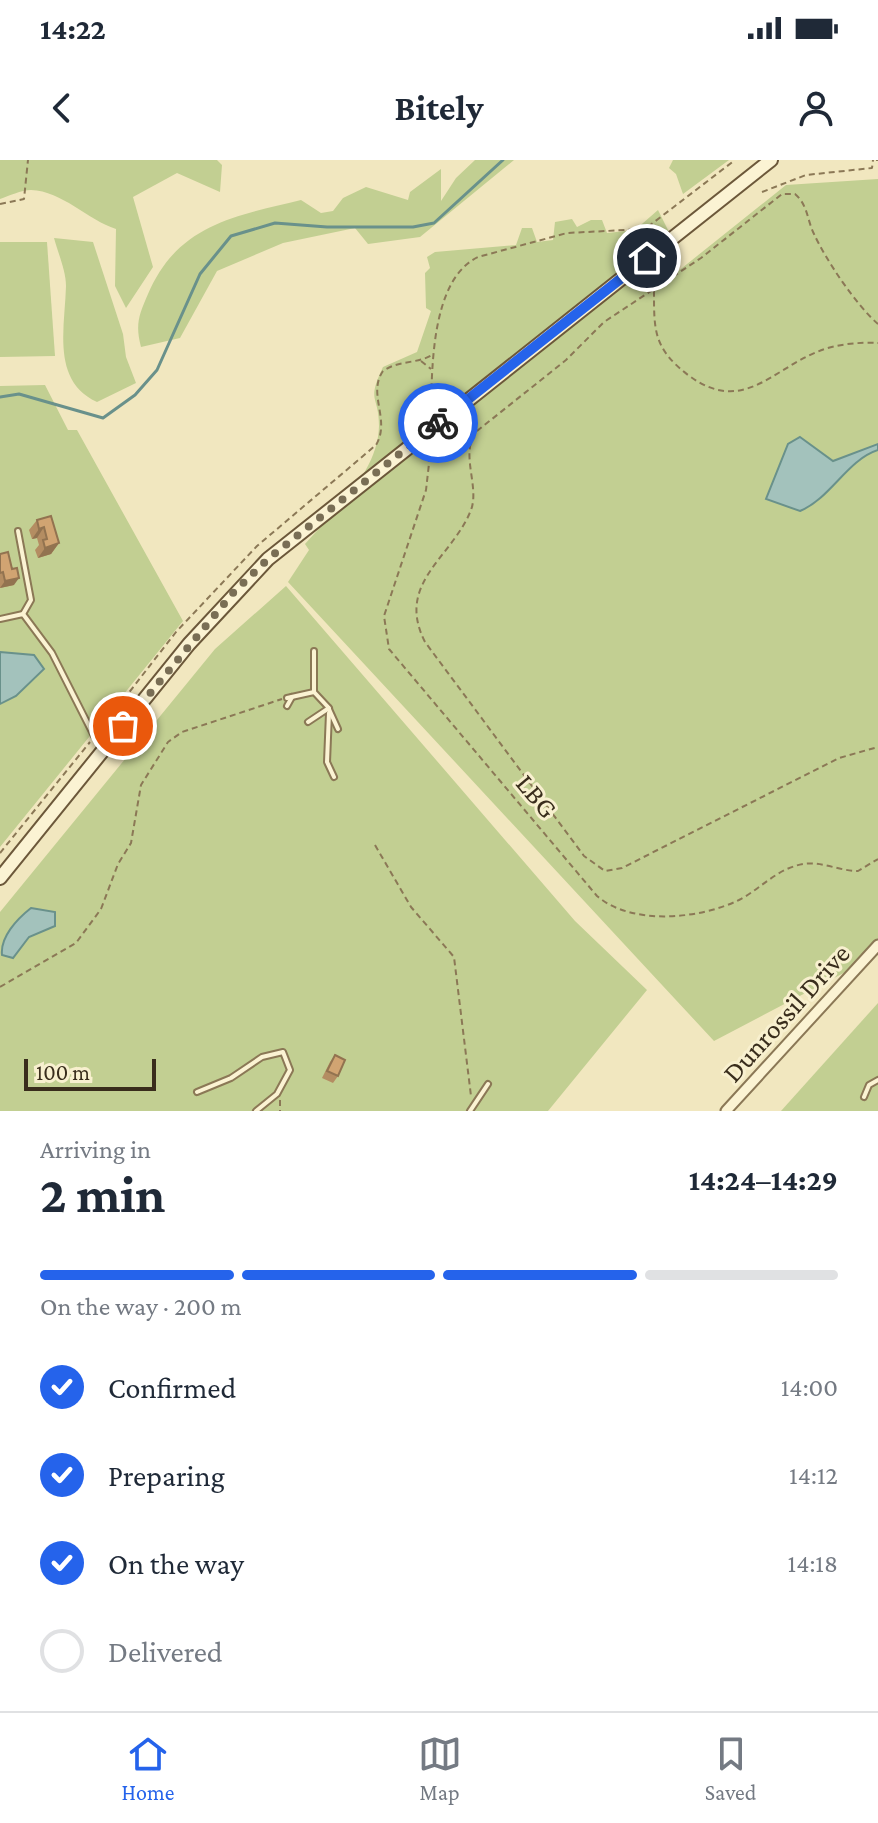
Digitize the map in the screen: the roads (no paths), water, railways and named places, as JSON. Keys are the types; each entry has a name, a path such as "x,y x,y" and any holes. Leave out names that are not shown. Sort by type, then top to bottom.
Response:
{"street":[{"path":"0,878 189,644 268,559 771,160"},
{"name":"Dunrossil Drive","path":"726,1111 878,945"}],"lane":[{"path":"0,619 23,614 31,600 18,531"},
{"path":"23,614 52,653 94,736 106,746"},
{"path":"314,651 314,692 329,709 338,729"},
{"path":"287,706 290,698 314,692"},
{"path":"308,722 329,709"},
{"path":"329,709 327,762 334,777"},
{"path":"197,1092 231,1078 262,1057 283,1052 290,1070 277,1094 256,1111"},
{"path":"864,1097 869,1085 878,1080"},
{"path":"470,1111 488,1084"}],"water":[{"path":"800,437 833,461 878,444 878,450 857,462 821,497 800,511 766,499 788,444"},
{"path":"0,652 34,655 44,669 16,696 0,704"},
{"path":"31,908 55,912 55,926 29,937 13,958 2,955 7,935"}],"waterway":[{"path":"0,397 19,394 103,418 135,395 157,370 200,274 231,236 275,223 327,227 413,227 434,223 503,160"}]}
